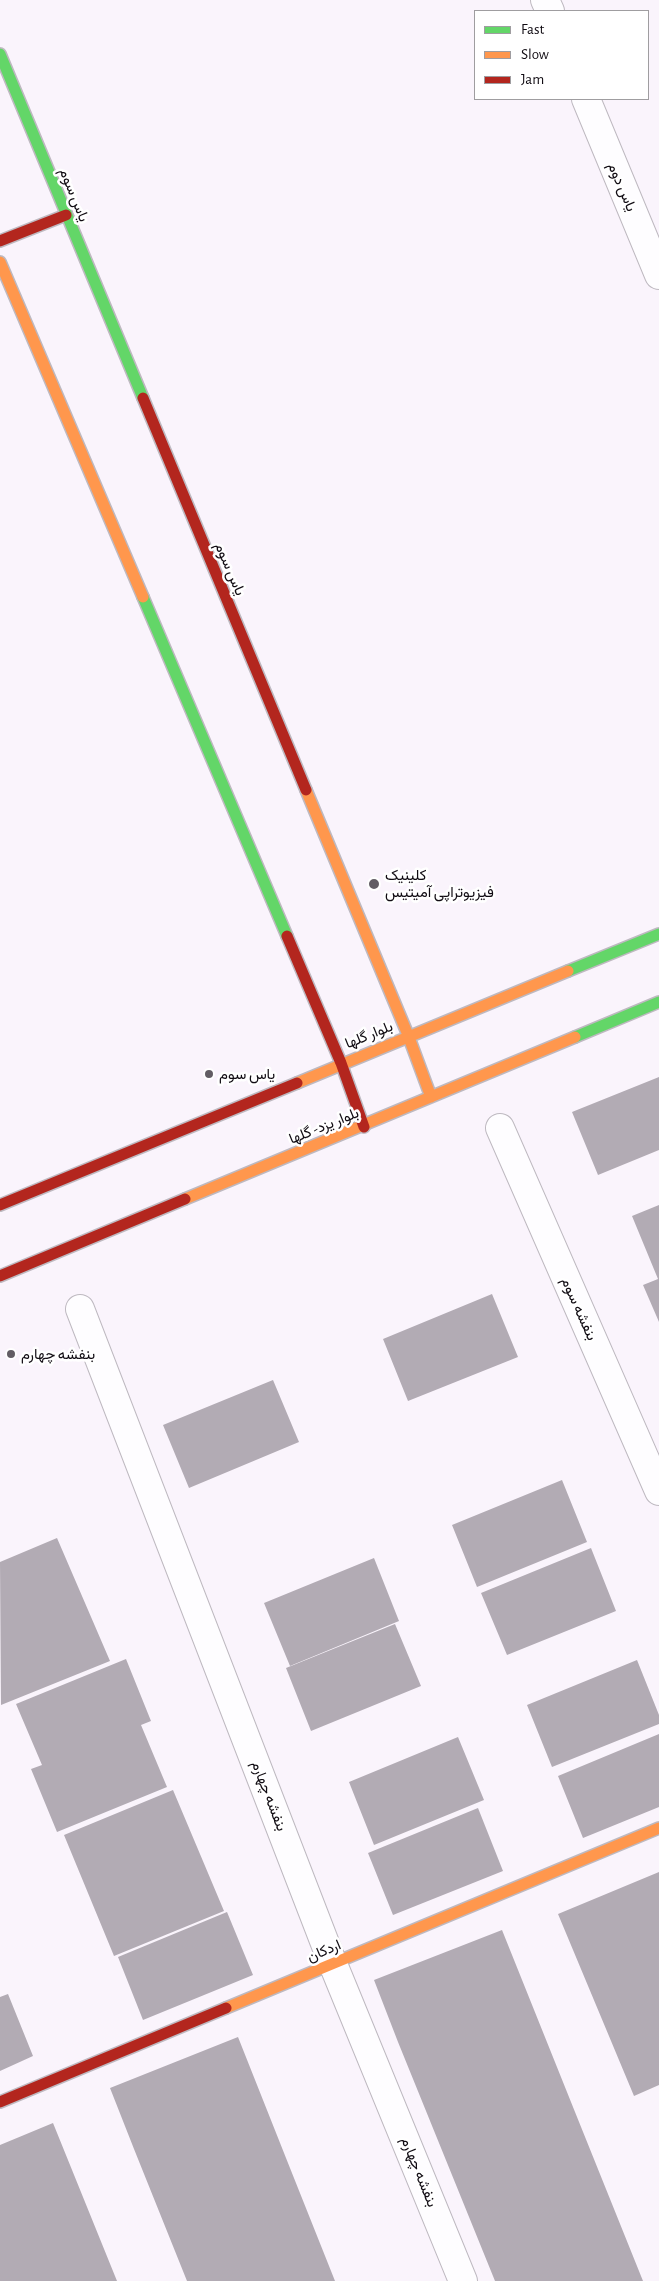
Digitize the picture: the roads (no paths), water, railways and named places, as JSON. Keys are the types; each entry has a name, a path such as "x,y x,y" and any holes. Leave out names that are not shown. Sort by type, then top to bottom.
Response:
{"street":[{"name":"یاس سوم","path":"0,54 408,1035 431,1097"},
{"name":"یاس دوم","path":"586,100 659,275"},
{"path":"0,241 66,214"},
{"path":"0,262 341,1063 364,1126"},
{"path":"408,1035 659,934"},
{"name":"بلوار یزد- گلها","path":"0,1276 659,1002"},
{"name":"بلوار گلها","path":"341,1063 408,1035"},
{"path":"0,1205 341,1063"},
{"name":"بنفشه سوم","path":"500,1128 659,1491"},
{"name":"بنفشه چهارم","path":"80,1309 333,1964 463,2281"},
{"name":"اردکان","path":"0,2102 659,1828"}],"place":[{"name":"کلینیک فیزیوتراپی آمیتیس","path":"374,884"},
{"name":"یاس سوم","path":"209,1074"},
{"name":"بنفشه چهارم","path":"11,1354"}]}
